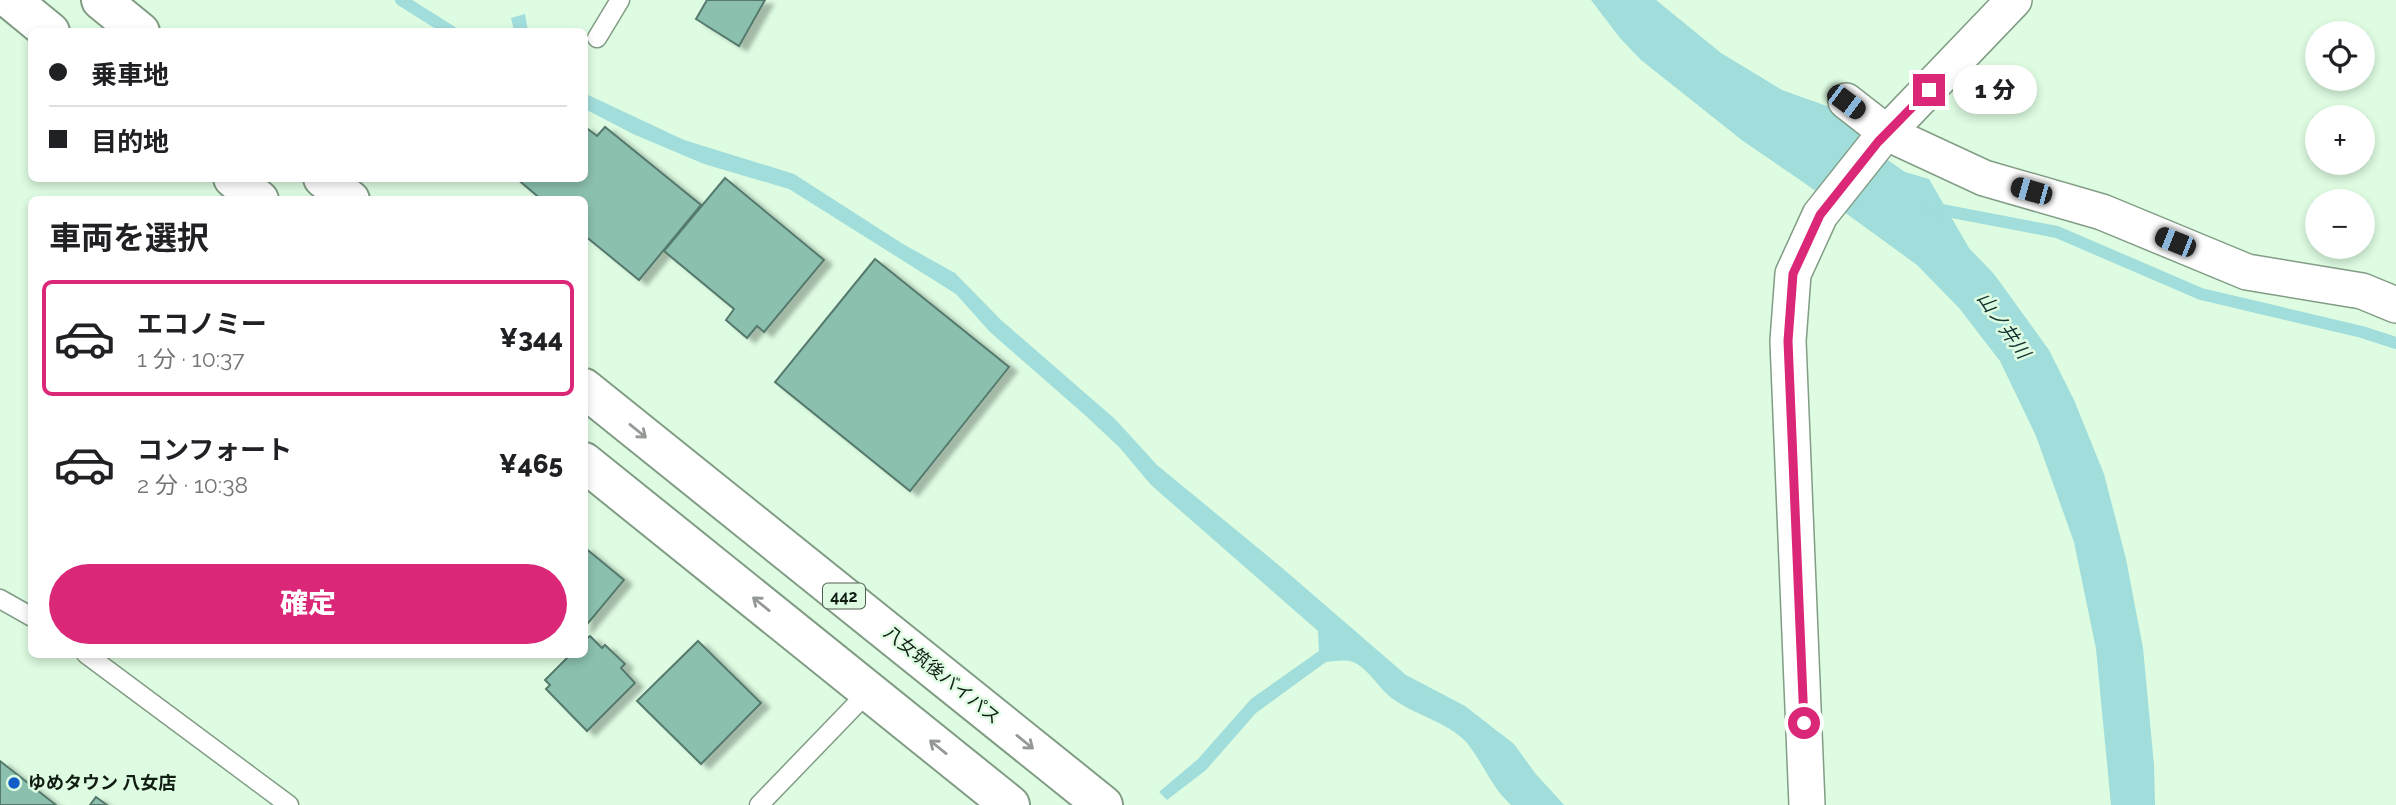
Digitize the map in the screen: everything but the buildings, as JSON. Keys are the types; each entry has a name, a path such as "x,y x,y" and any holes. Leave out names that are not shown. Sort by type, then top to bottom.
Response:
{"highway":[{"path":"11,0 46,28"},
{"path":"105,1 135,28"},
{"path":"238,182 254,196"},
{"path":"328,182 345,196"},
{"name":"八女筑後バイパス","path":"588,391 1103,805"},
{"path":"588,465 1010,805"}],"street":[{"path":"1807,805 1788,341 1793,274 1820,215 1882,138 2014,0"},
{"path":"1846,102 1882,138 1984,178 2102,212 2248,272 2362,291 2396,305"}],"lane":[{"path":"597,38 612,3"},
{"path":"0,599 28,615"},
{"path":"91,658 289,805"},
{"path":"759,805 869,691"}],"water":[{"name":"山ノ井川","path":"1591,0 1656,0 1721,53 1782,90 1835,109 1860,128 1882,156 1905,172 1929,179 1969,248 1994,274 2049,350 2074,400 2104,474 2126,559 2143,648 2155,805 2111,805 2096,649 2074,542 2036,436 2000,361 1959,308 1917,265 1743,141 1641,60"},
{"path":"525,14 527,28 513,28 511,18"},
{"path":"588,95 684,140 794,174 903,244 955,273 1001,320 1115,419 1157,465 1406,675 1465,706 1514,744 1535,773 1564,805 1511,805 1459,735 1402,705 1358,665 1343,660 1326,662 1256,713 1206,770 1167,800 1159,792 1198,759 1251,699 1319,651 1318,631 1151,485 1120,448 990,332 956,294 789,189 704,164 633,134 588,111"}],"waterway":[{"path":"401,0 446,28"},
{"path":"1931,208 2057,232 2201,294 2362,332 2396,343"}],"place":[{"name":"ゆめタウン 八女店","path":"14,783"}],"route":[{"path":"1804,723 1788,341 1793,274 1820,215 1878,142 1929,90"}]}
